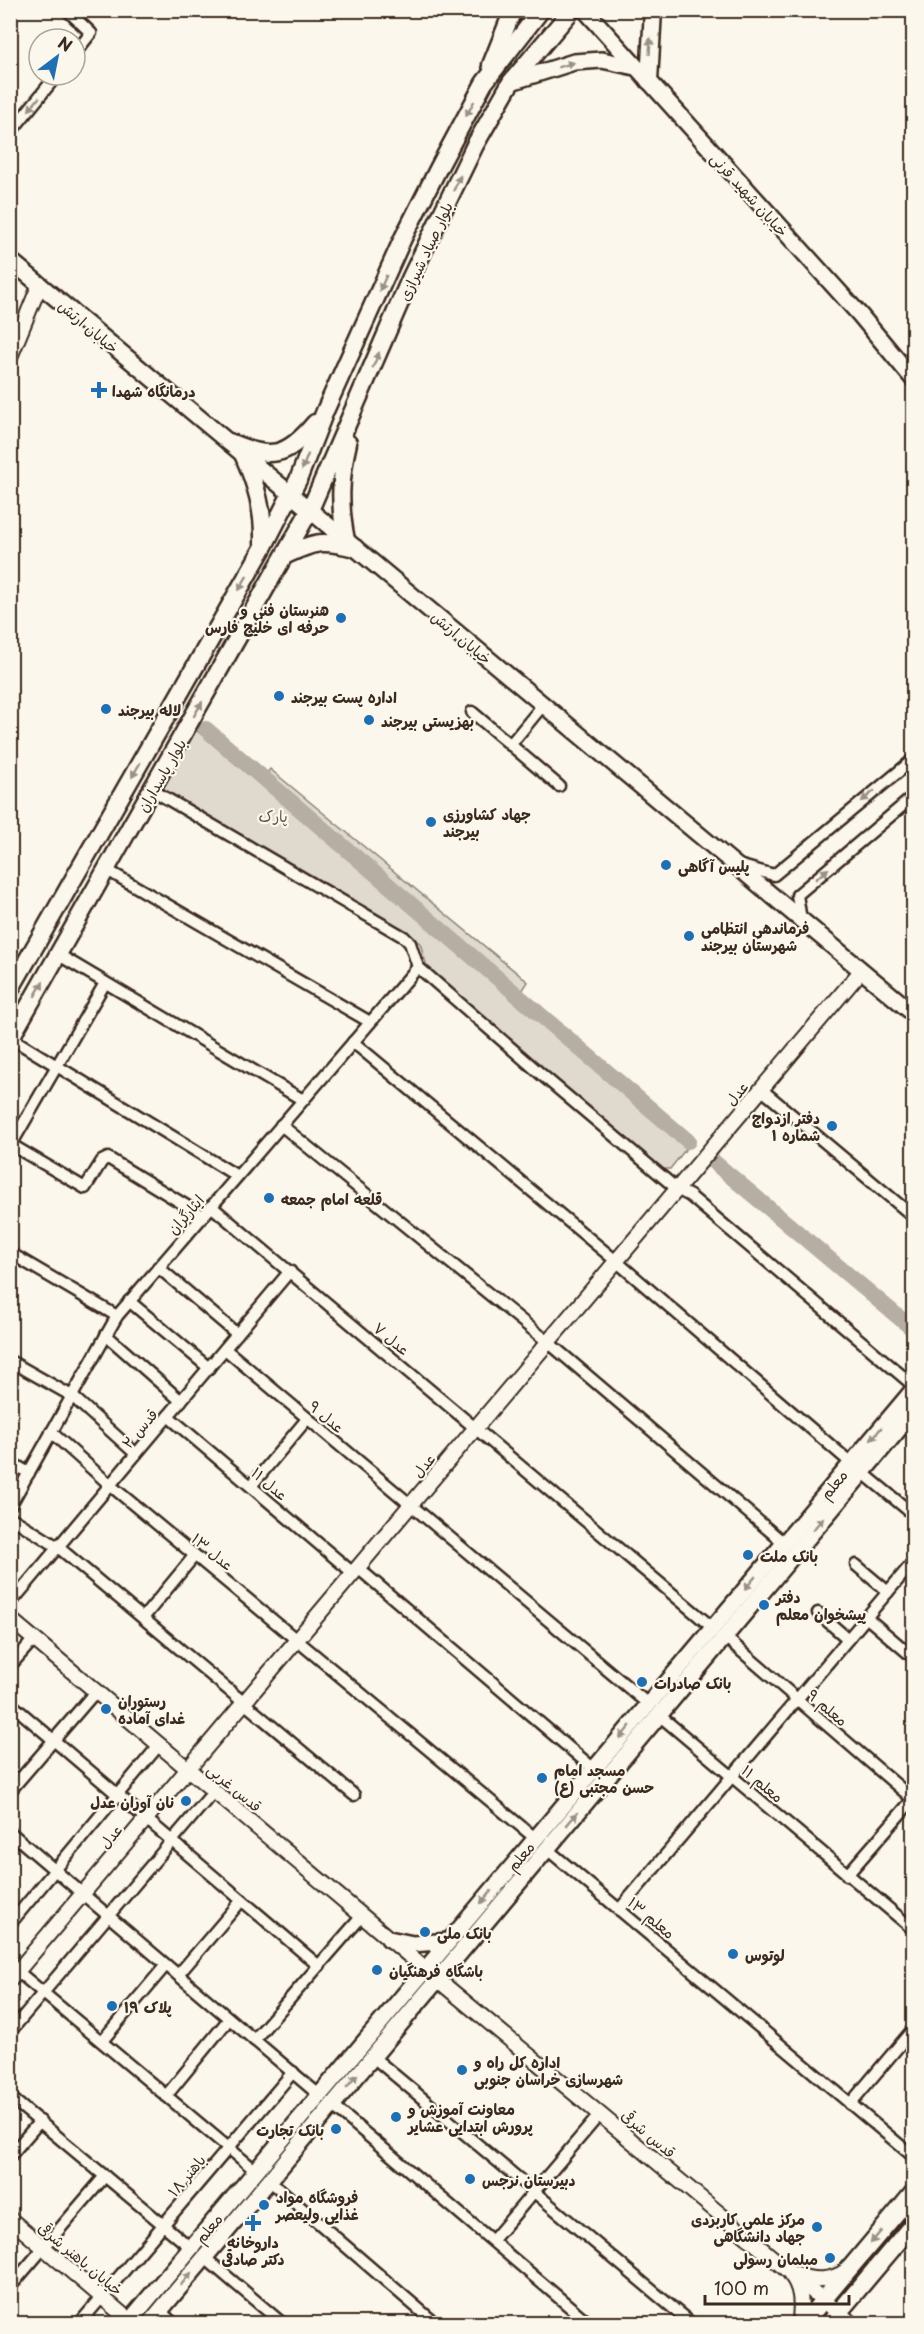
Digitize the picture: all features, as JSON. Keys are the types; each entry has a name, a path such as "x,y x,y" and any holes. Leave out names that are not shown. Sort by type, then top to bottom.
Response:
{"main road":[{"path":"484,82 513,10"},
{"name":"بلوار صیاد شیرازی","path":"291,494 403,238 484,82 541,10"},
{"name":"بلوار صیاد شیرازی","path":"310,510 411,277 475,145 511,82 573,10"},
{"name":"خیابان شهید قرنی","path":"585,10 860,315 914,380"},
{"path":"649,81 653,10"},
{"path":"511,82 574,62 602,60 635,67"},
{"name":"خیابان ارتش","path":"10,260 914,1014"},
{"path":"286,555 310,544 329,541 350,544 341,516 341,471 359,400"},
{"path":"228,442 267,454 282,451 303,438 326,411"},
{"path":"243,454 261,503 264,524 263,548"},
{"name":"بلوار پاسداران","path":"10,990 263,548 291,494"},
{"name":"بلوار پاسداران","path":"11,1039 310,510"},
{"name":"معلم","path":"129,2322 319,2095 431,1974 857,1468 914,1387"},
{"name":"معلم","path":"719,1632 784,1543 914,1411"},
{"name":"معلم","path":"149,2324 373,2056 431,1974 449,1941 541,1844 594,1769 654,1709"},
{"path":"389,1939 413,1944 449,1941"},
{"path":"801,2324 914,2192"},
{"path":"834,2318 914,2223"}],"street":[{"path":"68,10 85,27"},
{"path":"10,134 47,87"},
{"path":"10,357 14,336 40,284"},
{"path":"510,745 543,705"},
{"path":"472,712 559,786"},
{"path":"733,864 774,875 914,759"},
{"path":"152,790 404,937 410,943 418,967 542,1075 677,1189 690,1196 914,1387"},
{"path":"801,920 797,895 914,796"},
{"path":"107,870 370,1022"},
{"path":"58,955 303,1100"},
{"name":"ایثارگران","path":"10,1506 117,1316 418,967"},
{"name":"عدل","path":"13,1972 83,1894 861,971"},
{"path":"105,983 11,1145 86,1188 104,1158 108,1158 203,1216"},
{"path":"11,1039 237,1176"},
{"path":"353,1042 616,1261 914,1515"},
{"path":"761,1089 914,1217"},
{"path":"281,1125 548,1342 784,1543"},
{"name":"عدل ۷","path":"211,1206 593,1526"},
{"path":"14,1255 117,1316"},
{"path":"158,1268 237,1334"},
{"name":"قدس ۲","path":"10,1604 290,1271"},
{"path":"129,1301 209,1368"},
{"path":"106,1335 181,1401"},
{"name":"عدل ۹","path":"225,1349 527,1604"},
{"path":"10,1361 72,1396 136,1454"},
{"name":"عدل ۱۱","path":"168,1416 474,1667 594,1769"},
{"path":"251,1486 307,1419"},
{"name":"عدل ۱۳","path":"51,1432 110,1485 414,1738"},
{"path":"10,1462 29,1473"},
{"path":"10,1517 58,1547 354,1795"},
{"name":"معلم ۹","path":"593,1526 913,1799"},
{"path":"143,1618 195,1555"},
{"path":"619,1910 914,1562"},
{"path":"856,1565 888,1592"},
{"name":"معلم ۱۱","path":"527,1604 914,1930"},
{"path":"818,1613 848,1639"},
{"path":"866,1617 914,1658"},
{"name":"قدس غربی","path":"10,1619 431,1974"},
{"path":"10,1666 34,1639"},
{"path":"10,1791 96,1691"},
{"path":"10,1703 319,1966"},
{"name":"معلم ۱۳","path":"414,1738 914,2157"},
{"path":"10,1924 159,1745"},
{"path":"10,2032 214,1791"},
{"path":"847,1875 913,1799"},
{"path":"10,1832 319,2095"},
{"path":"178,1976 242,1900"},
{"path":"254,2040 362,1916"},
{"path":"102,2042 166,1965"},
{"path":"13,1972 44,1993 256,2171"},
{"name":"قدس شرقی","path":"431,1974 824,2299 834,2318 852,2324"},
{"path":"166,2096 229,2019"},
{"path":"850,2104 914,2028"},
{"path":"373,2056 692,2324"},
{"name":"باهنر ۱۸","path":"79,2324 293,2073"},
{"path":"10,2097 191,2248"},
{"path":"332,2105 494,2240 590,2324"},
{"path":"494,2240 600,2115"},
{"path":"10,2156 40,2121"},
{"path":"10,2287 105,2176"},
{"path":"269,2180 436,2324"},
{"name":"خیابان باهنر شرقی","path":"10,2219 129,2322"},
{"path":"204,2257 283,2324"},
{"path":"786,2268 802,2276 822,2279 840,2275 851,2267"},
{"path":"786,2268 798,2287 801,2324"},
{"path":"159,2311 174,2324"}],"green space":[{"name":"پارک","path":"195,729 259,784 270,769 528,982 522,991 692,1141 670,1169 662,1169 428,970 420,943 162,788"}],"waterway":[{"path":"206,729 688,1141"},
{"path":"709,1158 914,1330"}],"place":[{"name":"درمانگاه شهدا","path":"99,390"},
{"name":"هنرستان فنی و حرفه ای خلیج فارس","path":"341,618"},
{"name":"اداره پست بیرجند","path":"279,696"},
{"name":"لاله بیرجند","path":"106,709"},
{"name":"بهزیستی بیرجند","path":"369,720"},
{"name":"جهاد کشاورزی بیرجند","path":"431,822"},
{"name":"پلیس آگاهی","path":"666,865"},
{"name":"فرماندهی انتظامی شهرستان بیرجند","path":"689,936"},
{"name":"دفتر ازدواج شماره ۱","path":"832,1126"},
{"name":"قلعه امام جمعه","path":"269,1198"},
{"name":"بانک ملت","path":"748,1555"},
{"name":"دفتر پیشخوان معلم","path":"764,1605"},
{"name":"بانک صادرات","path":"642,1682"},
{"name":"رستوران غدای آماده","path":"106,1709"},
{"name":"مسجد امام حسن مجتبی (ع)","path":"542,1778"},
{"name":"نان آوران عدل","path":"186,1801"},
{"name":"بانک ملی","path":"425,1932"},
{"name":"لوتوس","path":"733,1954"},
{"name":"باشگاه فرهنگیان","path":"377,1970"},
{"name":"پلاک ۱۹","path":"112,2006"},
{"name":"اداره کل راه و شهرسازی خراسان جنوبی","path":"462,2070"},
{"name":"معاونت آموزش و پرورش ابتدایی عشایر","path":"396,2117"},
{"name":"بانک تجارت","path":"336,2129"},
{"name":"دبیرستان نرجس","path":"470,2179"},
{"name":"فروشگاه مواد غذایی ولیعصر","path":"264,2205"},
{"name":"داروخانه دکتر صادقی","path":"253,2223"},
{"name":"مرکز علمی کاربردی جهاد دانشگاهی","path":"817,2227"},
{"name":"مبلمان رسولی","path":"830,2258"}]}
